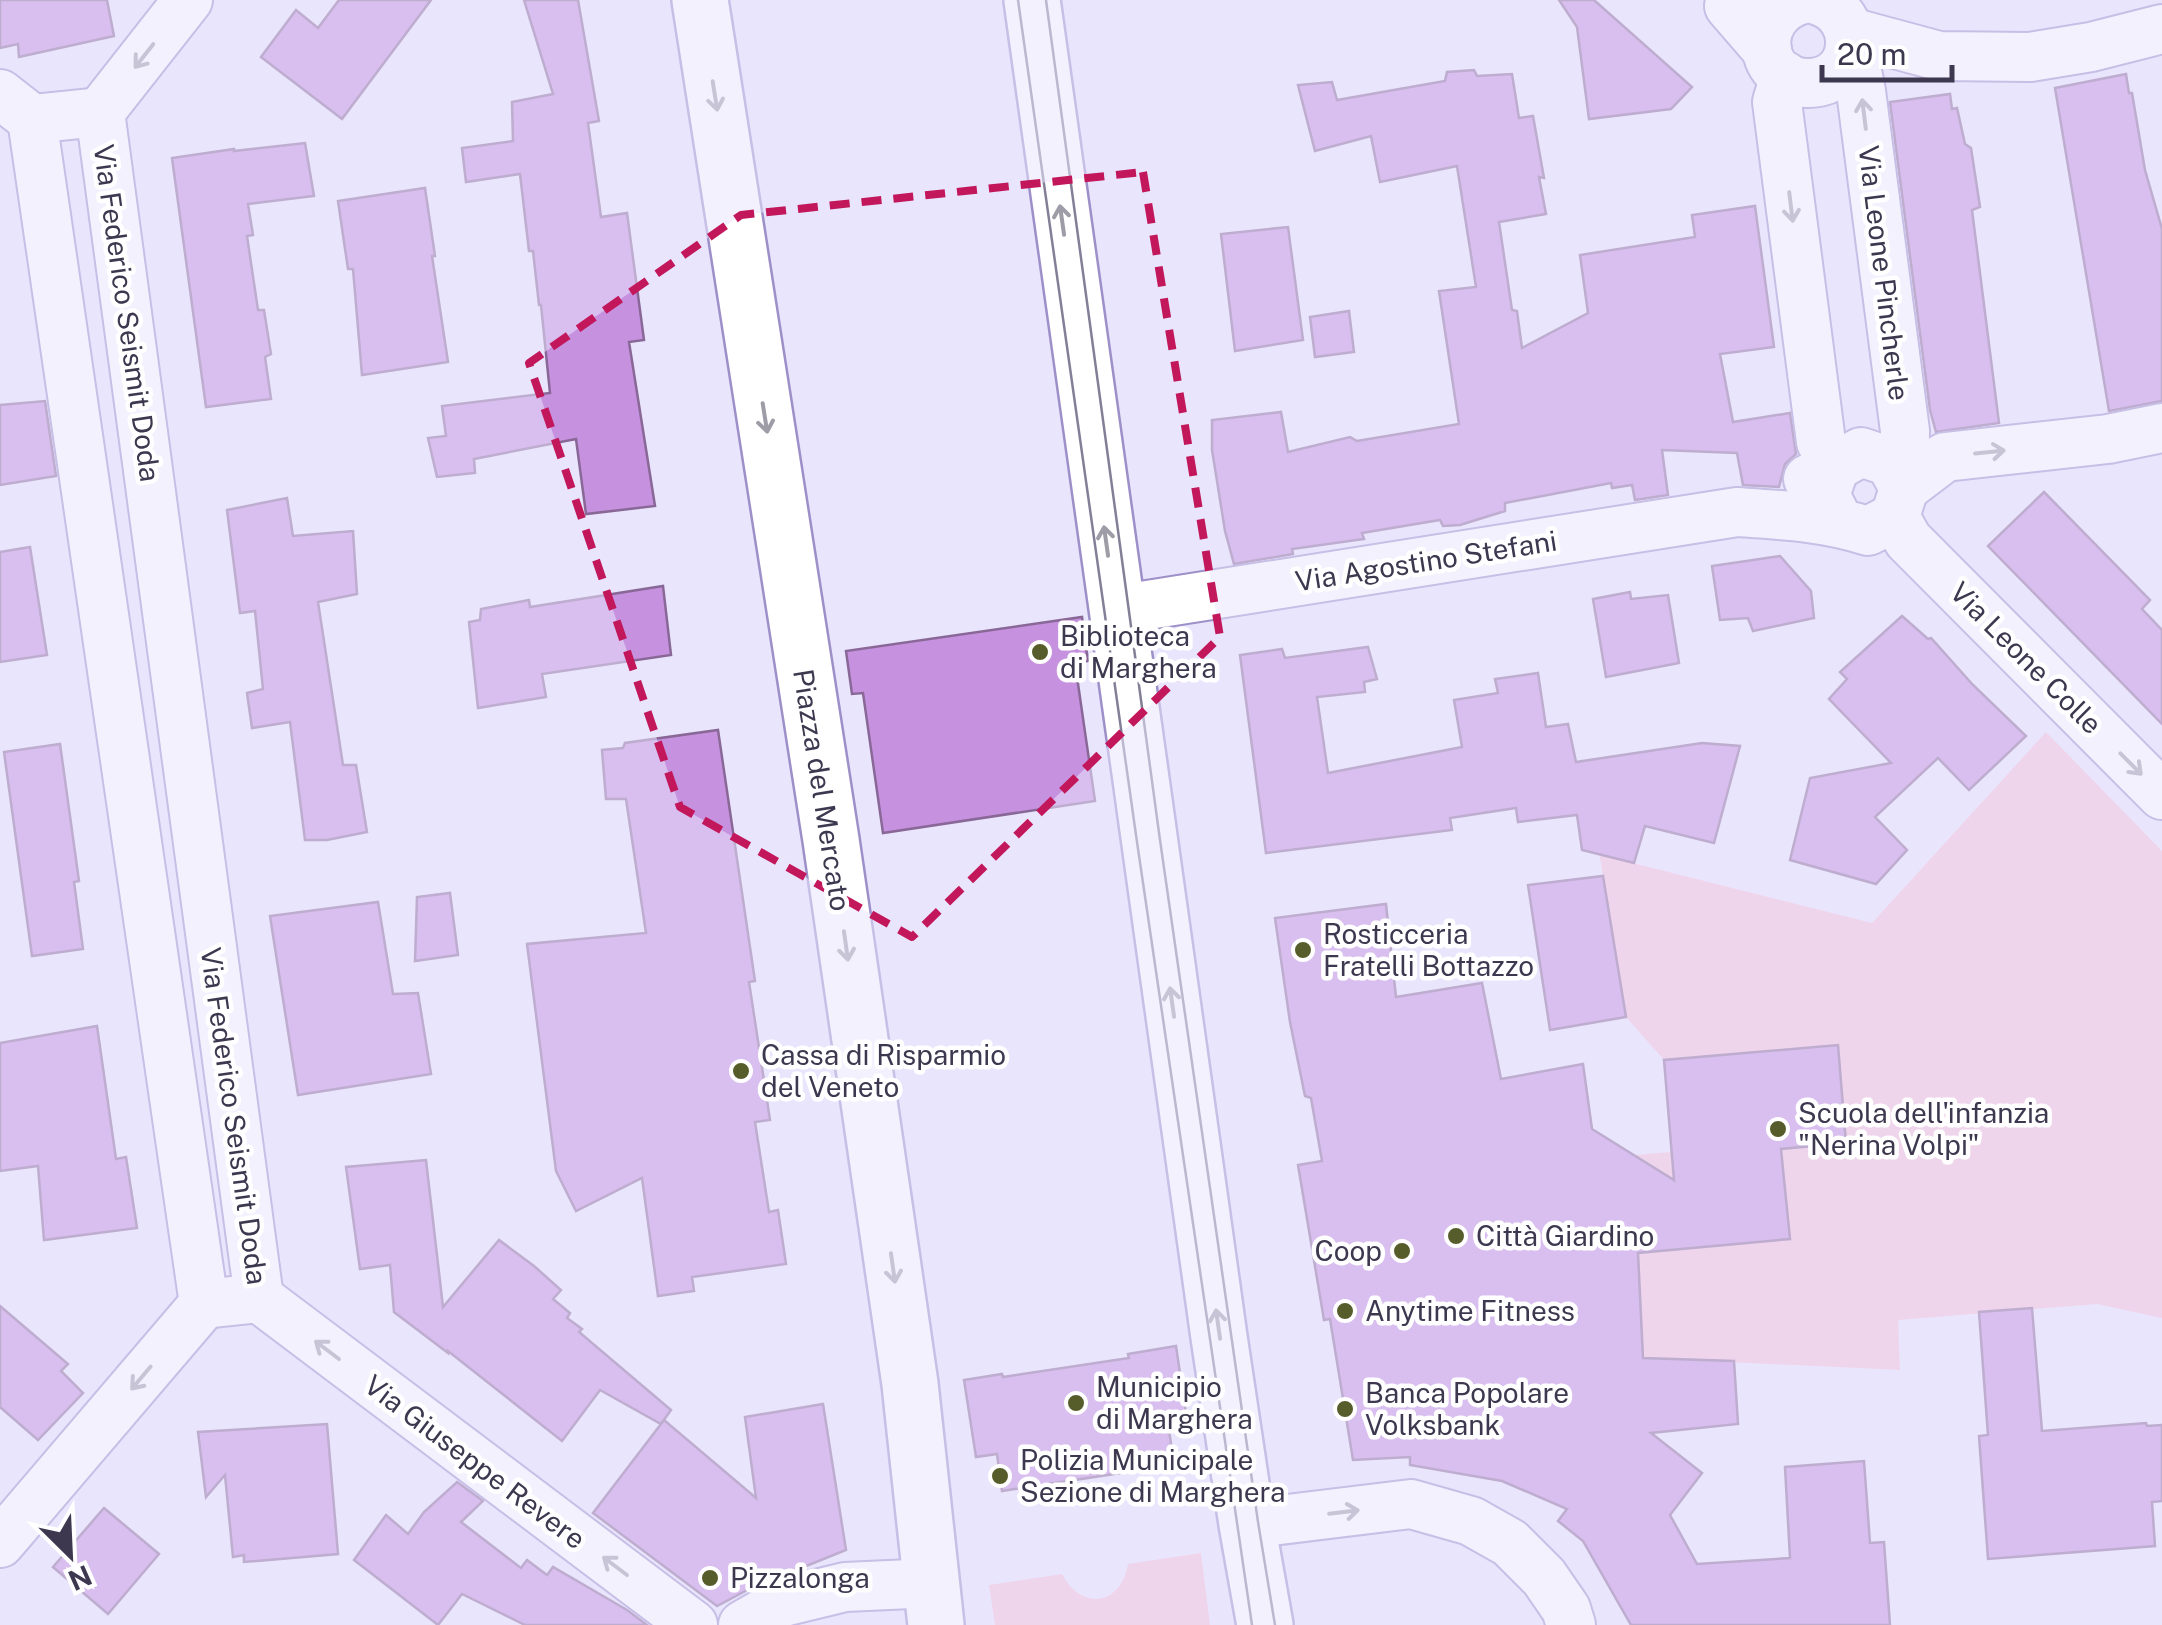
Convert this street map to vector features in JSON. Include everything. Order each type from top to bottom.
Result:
[{"type":"street","points":[[100,112],[188,0]]},
{"type":"street","name":"Piazza del Mercato","points":[[700,0],[894,1270],[934,1604]]},
{"type":"street","points":[[1032,0],[1247,1524],[1265,1625]]},
{"type":"street","points":[[1725,3],[1830,16]]},
{"type":"street","points":[[1725,3],[1776,63],[1797,82],[1810,84],[1835,74],[1830,16]]},
{"type":"street","points":[[2162,30],[2092,47],[2030,56],[1939,56],[1830,16],[1786,5],[1769,24],[1766,37],[1776,63],[1779,120],[1822,442],[1834,466],[1826,496],[1840,522],[1868,531],[1945,457],[2108,439],[2162,428]]},
{"type":"street","name":"Via Leone Pincherle","points":[[1830,16],[1861,91],[1905,430],[1899,503]]},
{"type":"street","name":"Via Federico Seismit Doda","points":[[16,107],[100,112],[258,1298],[204,1304],[16,107]]},
{"type":"street","points":[[1834,466],[1861,452],[1890,462],[1899,503]]},
{"type":"street","name":"Via Agostino Stefani","points":[[1737,512],[1834,466]]},
{"type":"street","name":"Via Leone Colle","points":[[1899,503],[1908,540],[2162,795]]},
{"type":"street","name":"Via Agostino Stefani","points":[[1116,610],[1737,512],[1840,522]]},
{"type":"street","name":"Via Giuseppe Revere","points":[[258,1298],[692,1625]]},
{"type":"street","points":[[0,1544],[204,1304]]},
{"type":"street","points":[[1247,1524],[1411,1504],[1471,1521],[1510,1543],[1544,1576],[1566,1608],[1571,1625]]},
{"type":"street","points":[[743,1625],[783,1602],[845,1587],[934,1604]]},
{"type":"highlighted area","points":[[1143,172],[1220,637],[912,937],[680,807],[529,363],[741,215]]},
{"type":"shaded area","points":[[2046,732],[2162,851],[2162,1318],[2097,1304],[1898,1320],[1900,1370],[1643,1358],[1634,1155],[1672,1152],[1680,1249],[1789,1239],[1786,1198],[1762,1150],[1838,1046],[1664,1060],[1626,1017],[1599,851],[1605,856],[1872,923]]},
{"type":"shaded area","points":[[1201,1553],[1210,1625],[995,1625],[989,1585],[1062,1574],[1079,1594],[1100,1599],[1117,1588],[1128,1564]]},
{"type":"building","points":[[0,0],[107,0],[114,36],[19,57],[18,44],[0,48]]},
{"type":"building","points":[[339,0],[431,0],[342,119],[261,57],[296,10],[318,28]]},
{"type":"building","points":[[524,0],[578,0],[599,121],[588,123],[601,217],[627,213],[644,340],[629,342],[655,506],[586,514],[576,439],[474,459],[475,473],[437,477],[428,438],[446,436],[442,406],[550,393],[541,305],[533,251],[529,251],[520,174],[466,182],[462,148],[513,141],[512,102],[553,94]]},
{"type":"building","points":[[1559,0],[1594,0],[1692,87],[1671,109],[1589,119],[1577,27]]},
{"type":"building","points":[[1474,70],[1477,76],[1512,74],[1519,118],[1533,116],[1544,178],[1539,177],[1546,214],[1499,222],[1512,310],[1517,311],[1522,348],[1588,313],[1580,255],[1695,237],[1692,215],[1755,206],[1774,347],[1720,354],[1733,422],[1790,413],[1796,454],[1785,464],[1779,487],[1743,485],[1737,453],[1662,450],[1668,495],[1635,500],[1632,485],[1612,488],[1611,483],[1505,503],[1505,511],[1460,525],[1443,526],[1440,520],[1362,533],[1364,539],[1292,549],[1293,554],[1234,564],[1212,450],[1212,420],[1281,412],[1288,452],[1350,437],[1357,441],[1459,424],[1439,291],[1476,287],[1457,166],[1380,182],[1371,136],[1315,151],[1298,85],[1332,82],[1337,100],[1445,81],[1447,72]]},
{"type":"building","points":[[2126,74],[2145,170],[2162,229],[2162,401],[2109,411],[2055,88]]},
{"type":"building","points":[[1950,94],[1965,144],[1971,148],[1980,207],[1972,210],[1999,423],[1936,432],[1890,102]]},
{"type":"building","points":[[305,143],[314,196],[248,204],[253,235],[247,236],[258,310],[264,310],[271,354],[265,357],[271,399],[206,407],[172,158]]},
{"type":"building","points":[[425,188],[448,362],[362,375],[353,269],[348,269],[338,201]]},
{"type":"building","points":[[1288,227],[1303,340],[1235,351],[1221,234]]},
{"type":"building","points":[[1349,311],[1354,352],[1315,357],[1310,317]]},
{"type":"building","points":[[45,401],[56,476],[0,485],[0,405]]},
{"type":"building","points":[[2044,492],[2150,600],[2142,609],[2162,630],[2162,724],[1988,546]]},
{"type":"building","points":[[287,498],[293,536],[353,531],[357,594],[318,602],[343,765],[356,765],[367,832],[327,840],[305,840],[290,722],[252,728],[247,693],[263,689],[255,611],[240,613],[227,510]]},
{"type":"building","points":[[30,547],[47,655],[0,662],[0,552]]},
{"type":"building","points":[[1780,556],[1811,591],[1814,618],[1753,631],[1748,618],[1720,620],[1712,566]]},
{"type":"building","points":[[663,586],[671,655],[542,674],[546,697],[478,708],[469,622],[480,620],[481,609],[529,600],[530,607]]},
{"type":"building","points":[[1630,592],[1631,599],[1668,595],[1679,663],[1606,677],[1593,599]]},
{"type":"building","points":[[1902,616],[1931,638],[2026,736],[1969,790],[1938,758],[1875,817],[1907,850],[1876,884],[1790,860],[1810,778],[1891,763],[1829,699],[1847,679],[1840,672]]},
{"type":"building","points":[[1082,617],[1088,661],[1075,663],[1095,801],[883,833],[863,693],[852,694],[846,651]]},
{"type":"building","points":[[1368,647],[1377,679],[1364,682],[1365,692],[1317,697],[1328,773],[1462,747],[1454,700],[1498,693],[1495,679],[1538,673],[1546,727],[1568,724],[1576,762],[1702,743],[1740,746],[1714,843],[1645,826],[1634,863],[1582,850],[1577,815],[1518,822],[1516,808],[1450,818],[1452,830],[1266,853],[1240,655],[1282,649],[1285,658]]},
{"type":"building","points":[[718,730],[755,981],[749,982],[770,1120],[755,1122],[769,1212],[778,1210],[786,1264],[692,1277],[694,1291],[658,1296],[642,1178],[576,1211],[556,1171],[527,944],[646,933],[626,799],[606,799],[602,750]]},
{"type":"building","points":[[60,744],[79,881],[74,882],[83,949],[32,956],[4,752]]},
{"type":"building","points":[[1603,876],[1626,1017],[1550,1030],[1528,885]]},
{"type":"building","points":[[450,893],[458,955],[415,961],[417,897]]},
{"type":"building","points":[[378,902],[393,994],[418,993],[431,1074],[298,1095],[270,916]]},
{"type":"building","points":[[1386,904],[1396,997],[1482,983],[1501,1079],[1583,1064],[1592,1129],[1674,1180],[1664,1060],[1838,1045],[1846,1143],[1781,1149],[1790,1239],[1638,1253],[1643,1358],[1734,1361],[1738,1424],[1651,1433],[1702,1473],[1670,1515],[1697,1564],[1790,1558],[1785,1467],[1864,1461],[1870,1543],[1884,1542],[1890,1625],[1631,1625],[1583,1541],[1558,1521],[1567,1509],[1502,1481],[1410,1465],[1410,1457],[1353,1460],[1330,1319],[1324,1320],[1298,1165],[1322,1161],[1311,1098],[1305,1096],[1290,1022],[1275,918]]},
{"type":"building","points":[[97,1026],[116,1159],[126,1157],[137,1228],[44,1240],[38,1166],[0,1171],[0,1043]]},
{"type":"building","points":[[426,1160],[443,1307],[499,1240],[561,1290],[553,1299],[570,1313],[567,1318],[582,1329],[579,1332],[671,1410],[661,1424],[600,1390],[562,1441],[394,1312],[390,1265],[360,1269],[346,1167]]},
{"type":"building","points":[[0,1306],[68,1364],[61,1371],[83,1393],[38,1440],[0,1407]]},
{"type":"building","points":[[2032,1308],[2042,1431],[2162,1425],[2162,1501],[2152,1502],[2155,1546],[1988,1559],[1979,1436],[1988,1435],[1979,1312]]},
{"type":"building","name":"Municipio di Marghera","points":[[1176,1346],[1188,1427],[1169,1430],[1174,1465],[1002,1491],[997,1454],[976,1457],[964,1380],[1129,1358],[1128,1354]]},
{"type":"building","points":[[823,1404],[846,1550],[770,1578],[717,1606],[593,1513],[664,1420],[756,1498],[745,1417]]},
{"type":"building","points":[[327,1424],[338,1554],[244,1562],[244,1555],[233,1557],[225,1475],[206,1497],[198,1432]]},
{"type":"building","points":[[457,1482],[483,1501],[461,1522],[521,1568],[527,1560],[547,1575],[553,1567],[647,1625],[525,1625],[462,1594],[438,1625],[354,1560],[386,1515],[408,1534],[424,1512]]},
{"type":"building","points":[[104,1508],[159,1554],[108,1614],[53,1567]]},
{"type":"tram line","points":[[1018,0],[1252,1625]]},
{"type":"tram line","points":[[1046,0],[1160,840],[1275,1625]]},
{"type":"place","name":"Biblioteca di Marghera","points":[[1040,652]]},
{"type":"place","name":"Rosticceria Fratelli Bottazzo","points":[[1303,950]]},
{"type":"place","name":"Cassa di Risparmio del Veneto","points":[[741,1071]]},
{"type":"place","name":"Scuola dell'infanzia \"Nerina Volpi\"","points":[[1778,1129]]},
{"type":"place","name":"Città Giardino","points":[[1456,1236]]},
{"type":"place","name":"Coop","points":[[1402,1251]]},
{"type":"place","name":"Anytime Fitness","points":[[1345,1311]]},
{"type":"place","name":"Municipio di Marghera","points":[[1076,1403]]},
{"type":"place","name":"Banca Popolare Volksbank","points":[[1345,1409]]},
{"type":"place","name":"Polizia Municipale Sezione di Marghera","points":[[1000,1476]]},
{"type":"place","name":"Pizzalonga","points":[[710,1578]]}]
